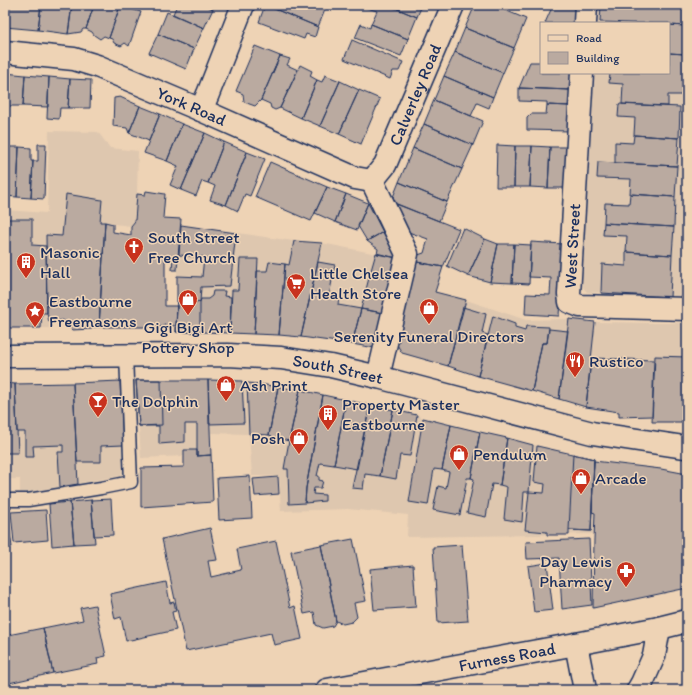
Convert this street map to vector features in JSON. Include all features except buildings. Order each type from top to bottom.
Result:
[{"type":"street","points":[[201,110],[243,5]]},
{"type":"street","name":"Calverley Road","points":[[372,181],[385,165],[453,5]]},
{"type":"street","points":[[585,22],[586,5]]},
{"type":"street","name":"York Road","points":[[5,52],[74,59],[97,66],[355,178],[372,181]]},
{"type":"street","name":"West Street","points":[[582,74],[569,294],[570,302],[580,306],[687,309]]},
{"type":"street","points":[[372,181],[407,254],[378,377]]},
{"type":"street","name":"South Street","points":[[5,356],[228,355],[281,358],[331,366],[378,377],[592,433],[686,447]]},
{"type":"street","name":"Furness Road","points":[[327,690],[576,644],[687,621]]},
{"type":"street","points":[[638,690],[654,656],[659,628]]},
{"type":"street","points":[[576,644],[586,690]]},
{"type":"lane","points":[[5,500],[28,500],[131,482],[126,355]]},
{"type":"shaded area","points":[[597,5],[687,5],[687,298],[587,292],[581,285],[594,74],[670,74],[670,22],[596,22]]},
{"type":"shaded area","points":[[49,131],[98,132],[110,148],[138,151],[135,221],[131,226],[105,223],[99,327],[92,327],[92,329],[72,330],[62,320],[49,322],[49,328],[5,328],[5,210],[47,213]]},
{"type":"shaded area","points":[[181,225],[294,241],[322,243],[377,254],[375,348],[279,335],[176,332],[177,270]]},
{"type":"shaded area","points":[[417,262],[443,267],[435,292],[466,300],[526,320],[569,319],[595,322],[687,323],[687,416],[681,422],[652,422],[652,416],[619,417],[619,412],[586,407],[402,353],[396,343]]},
{"type":"shaded area","points":[[136,380],[242,381],[300,390],[417,415],[423,418],[594,459],[594,461],[661,469],[687,474],[687,588],[593,608],[594,534],[407,537],[408,515],[348,509],[281,511],[279,476],[252,476],[249,434],[210,433],[197,450],[185,450],[184,456],[141,458]]},
{"type":"shaded area","points":[[120,381],[123,474],[120,476],[20,494],[20,479],[5,479],[5,383],[56,384]]},
{"type":"place","name":"South Street Free Church","points":[[134,264]]},
{"type":"place","name":"Masonic Hall","points":[[26,279]]},
{"type":"place","name":"Little Chelsea Health Store","points":[[296,300]]},
{"type":"place","name":"Gigi Bigi Art Pottery Shop","points":[[188,316]]},
{"type":"place","name":"Serenity Funeral Directors","points":[[429,325]]},
{"type":"place","name":"Eastbourne Freemasons","points":[[35,328]]},
{"type":"place","name":"Rustico","points":[[575,378]]},
{"type":"place","name":"Ash Print","points":[[226,402]]},
{"type":"place","name":"The Dolphin","points":[[98,418]]},
{"type":"place","name":"Property Master Eastbourne","points":[[328,431]]},
{"type":"place","name":"Posh","points":[[299,455]]},
{"type":"place","name":"Pendulum","points":[[459,471]]},
{"type":"place","name":"Arcade","points":[[581,495]]},
{"type":"place","name":"Day Lewis Pharmacy","points":[[626,588]]}]
